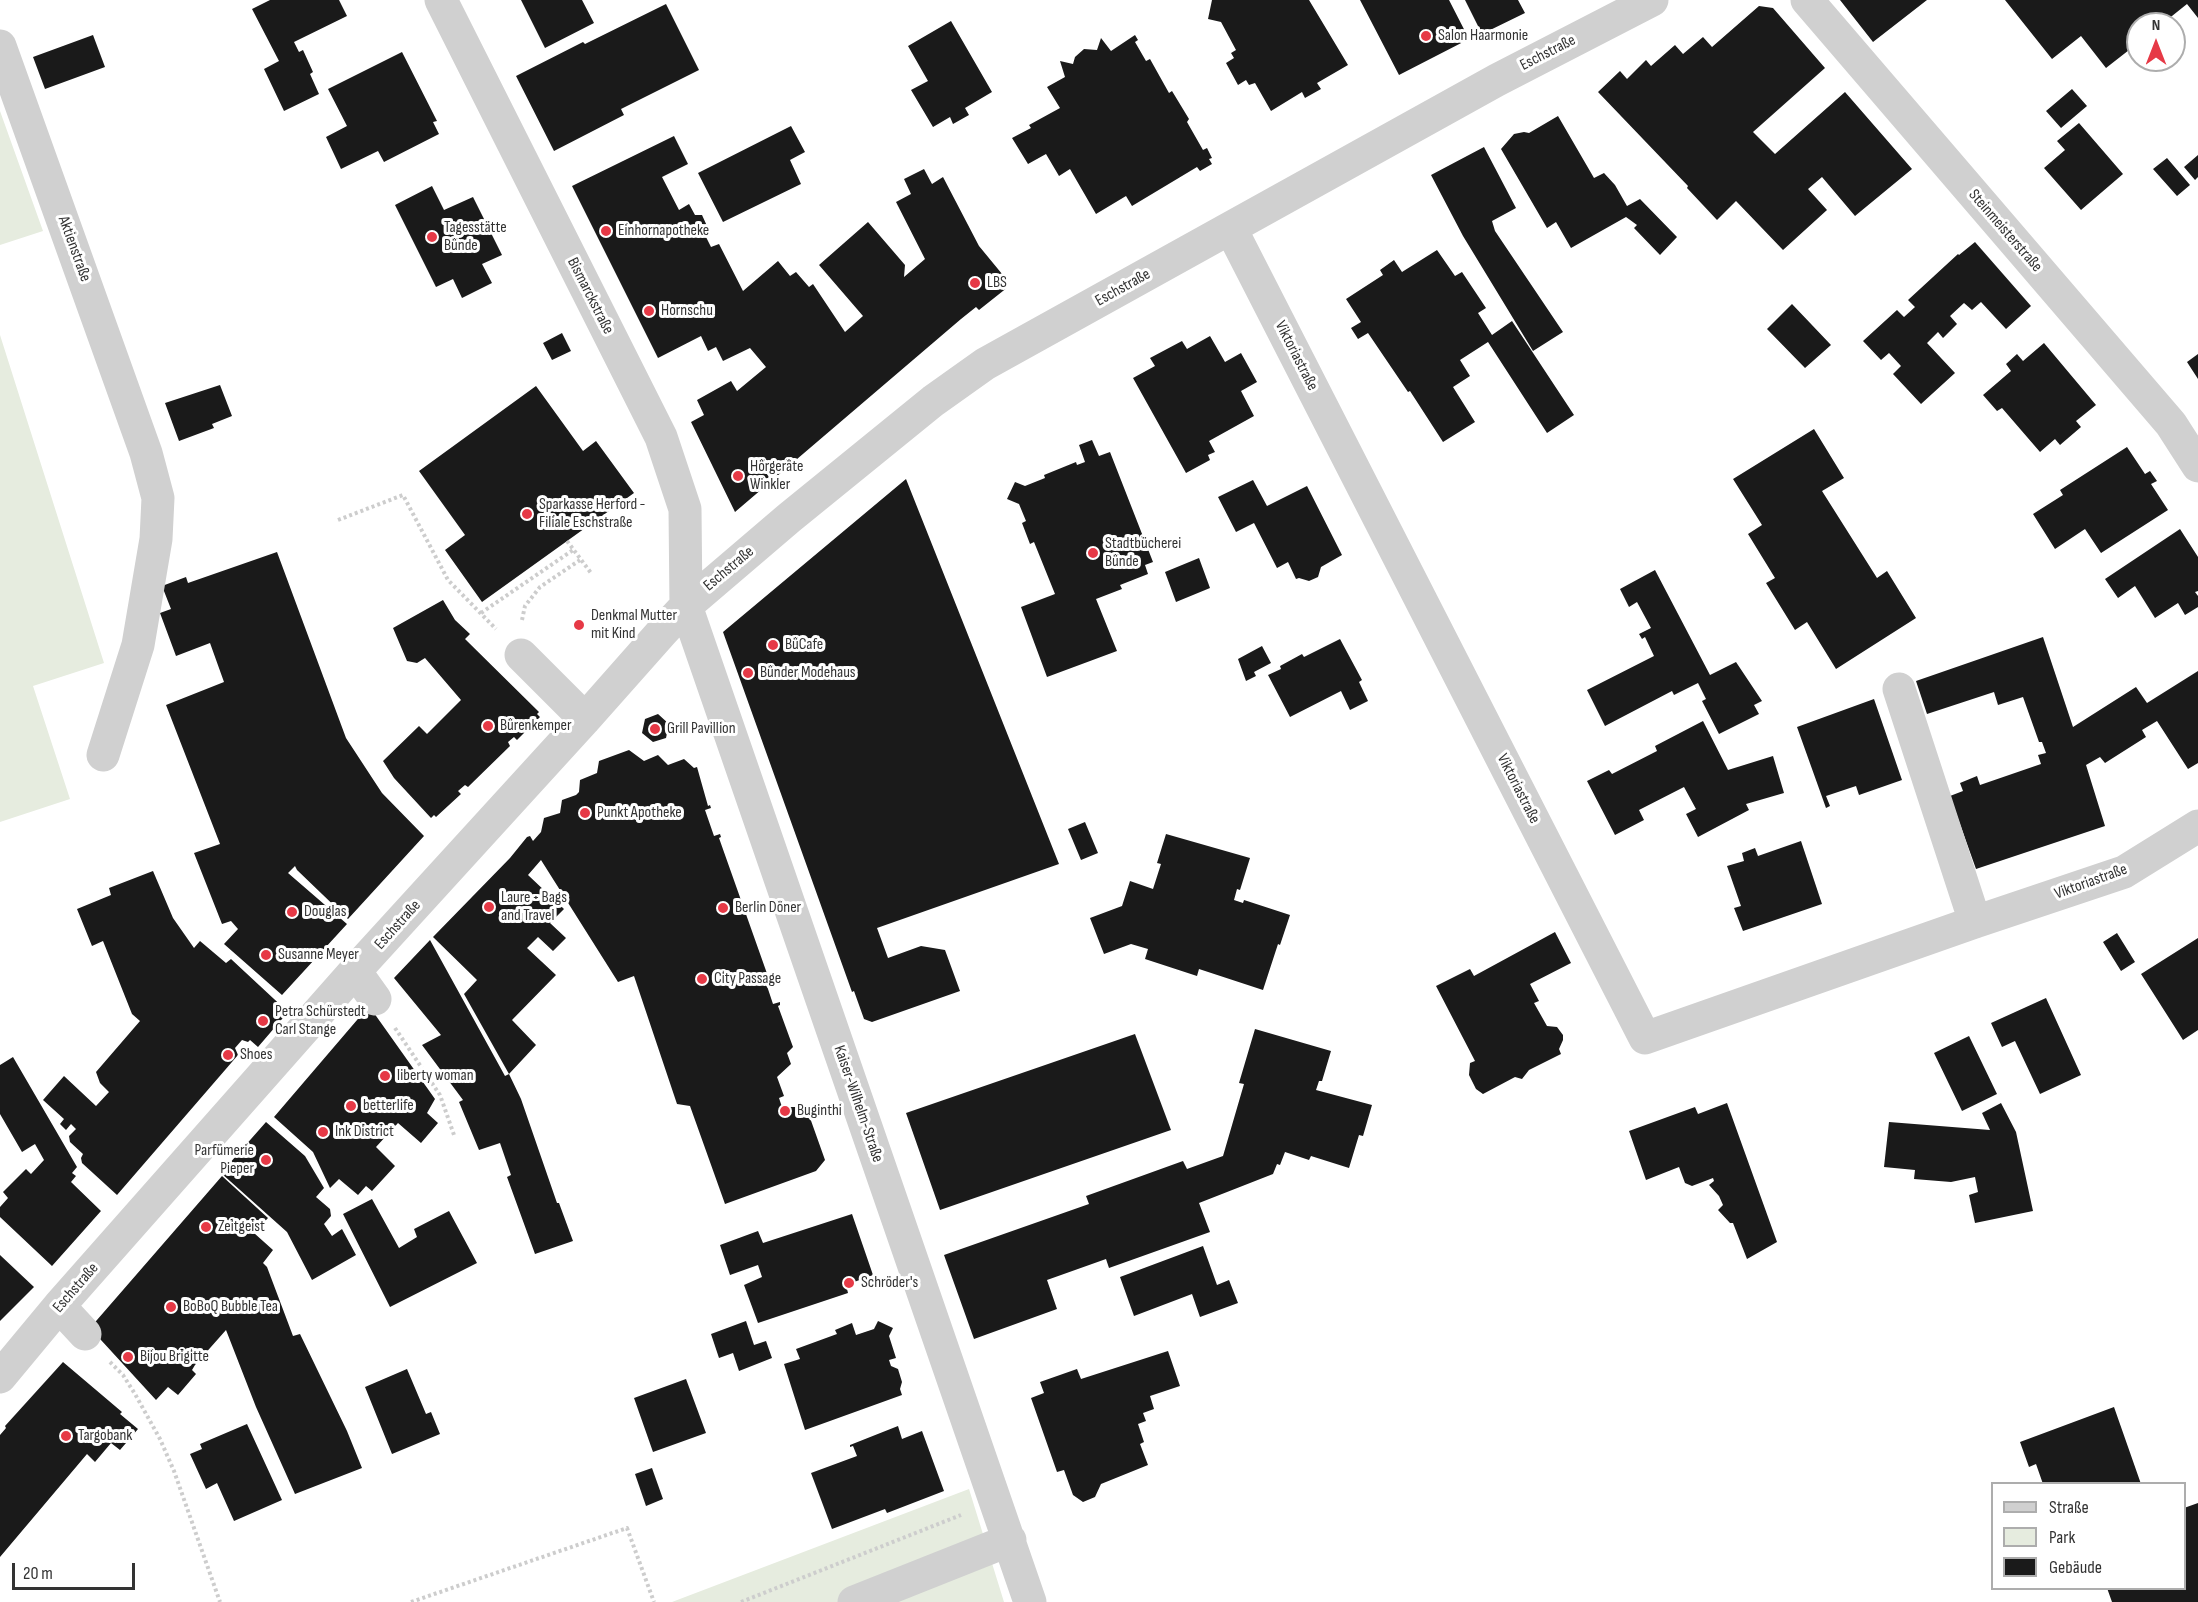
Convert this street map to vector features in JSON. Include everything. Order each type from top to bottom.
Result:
[{"type":"street","name":"Bismarckstraße","points":[[441,0],[661,437],[685,509],[686,606]]},
{"type":"street","name":"Eschstraße","points":[[0,1377],[59,1306],[355,972],[662,632],[686,606],[789,518],[933,400],[984,364],[1497,80],[1652,0]]},
{"type":"street","name":"Steinmeisterstraße","points":[[1807,0],[2171,424],[2198,466]]},
{"type":"street","name":"Aktienstraße","points":[[0,46],[146,453],[158,498],[156,539],[138,645],[103,754]]},
{"type":"street","name":"Viktoriastraße","points":[[1231,229],[1645,1038],[2124,872],[2198,826]]},
{"type":"street","name":"Kaiser-Wilhelm-Straße","points":[[686,606],[1030,1602]]},
{"type":"street","points":[[521,655],[585,719]]},
{"type":"street","points":[[1899,689],[1975,922]]},
{"type":"street","points":[[355,972],[375,999]]},
{"type":"street","points":[[59,1306],[85,1334]]},
{"type":"street","points":[[854,1602],[1010,1540]]},
{"type":"path","points":[[338,520],[403,495],[448,580],[521,655]]},
{"type":"path","points":[[567,541],[591,573]]},
{"type":"path","points":[[481,613],[573,550]]},
{"type":"path","points":[[521,655],[522,619],[525,606],[540,587],[580,560]]},
{"type":"path","points":[[375,999],[440,1095],[454,1134]]},
{"type":"path","points":[[85,1334],[123,1375],[160,1439],[220,1602]]},
{"type":"path","points":[[741,1602],[996,1501]]},
{"type":"path","points":[[411,1602],[627,1528],[654,1602]]},
{"type":"green space","points":[[0,111],[43,231],[0,245]]},
{"type":"green space","points":[[0,335],[104,663],[33,686],[70,799],[0,822]]},
{"type":"green space","points":[[969,1489],[1004,1602],[672,1602]]},
{"type":"building","points":[[270,0],[339,0],[347,16],[294,42],[299,52],[303,50],[313,72],[310,74],[319,94],[284,111],[264,69],[279,61],[252,9]]},
{"type":"building","points":[[521,0],[582,0],[594,23],[545,48]]},
{"type":"building","points":[[1212,0],[1309,0],[1348,65],[1317,83],[1321,89],[1305,98],[1302,92],[1271,111],[1255,83],[1249,85],[1246,80],[1238,85],[1226,63],[1234,58],[1231,53],[1236,50],[1221,22],[1208,19]]},
{"type":"building","points":[[1360,0],[1449,0],[1469,39],[1399,75]]},
{"type":"building","points":[[1465,0],[1518,0],[1525,13],[1482,34]]},
{"type":"building","points":[[1840,0],[1927,0],[1873,42]]},
{"type":"building","points":[[2005,0],[2198,0],[2198,18],[2187,4],[2177,12],[2126,12],[2126,52],[2106,68],[2081,36],[2052,59]]},
{"type":"building","points":[[666,4],[699,70],[621,109],[624,115],[554,151],[516,76]]},
{"type":"building","points":[[1759,6],[1773,8],[1825,68],[1753,132],[1775,154],[1845,92],[1912,169],[1855,216],[1822,177],[1808,189],[1827,210],[1783,250],[1736,201],[1717,220],[1687,188],[1688,186],[1598,92],[1620,71],[1627,79],[1646,60],[1651,66],[1675,45],[1683,54],[1703,37],[1712,47]]},
{"type":"building","points":[[951,21],[992,92],[965,108],[969,115],[953,124],[950,117],[933,127],[911,90],[928,81],[908,46]]},
{"type":"building","points":[[93,35],[105,67],[45,89],[33,57]]},
{"type":"building","points":[[1135,35],[1138,40],[1135,42],[1146,61],[1150,59],[1169,93],[1172,91],[1189,119],[1187,122],[1203,150],[1207,148],[1212,164],[1200,171],[1197,167],[1132,206],[1126,196],[1096,214],[1070,169],[1059,176],[1046,154],[1028,164],[1012,138],[1031,128],[1029,125],[1060,108],[1047,87],[1065,77],[1060,61],[1073,64],[1075,57],[1084,49],[1097,50],[1101,38],[1111,51]]},
{"type":"building","points":[[402,52],[437,121],[433,122],[439,134],[384,162],[378,151],[341,169],[326,137],[347,126],[328,89]]},
{"type":"building","points":[[2072,89],[2087,106],[2061,128],[2046,111]]},
{"type":"building","points":[[1558,116],[1594,178],[1604,173],[1615,185],[1627,206],[1640,199],[1677,237],[1660,255],[1634,228],[1637,225],[1626,217],[1571,248],[1556,222],[1547,228],[1501,149],[1514,134],[1529,133]]},
{"type":"building","points":[[2079,123],[2123,174],[2081,210],[2044,168],[2065,150],[2057,141]]},
{"type":"building","points":[[791,126],[805,152],[790,160],[801,184],[723,222],[698,173]]},
{"type":"building","points":[[674,136],[688,164],[662,177],[679,210],[689,204],[695,215],[702,215],[707,226],[703,231],[711,247],[719,244],[743,291],[778,261],[790,276],[796,272],[809,287],[813,284],[845,332],[863,316],[819,265],[868,222],[905,265],[904,277],[925,259],[896,202],[911,194],[904,179],[924,169],[932,184],[943,177],[979,246],[1007,280],[1004,283],[1008,287],[979,310],[976,307],[961,319],[735,512],[691,422],[704,415],[697,400],[731,381],[737,391],[766,367],[750,348],[723,361],[716,347],[708,351],[701,336],[658,358],[572,186]]},
{"type":"building","points":[[1484,147],[1516,208],[1492,221],[1495,231],[1563,332],[1533,351],[1463,236],[1431,175]]},
{"type":"building","points":[[2198,155],[2198,177],[2195,180],[2184,167]]},
{"type":"building","points":[[2167,158],[2190,185],[2177,196],[2153,169]]},
{"type":"building","points":[[432,186],[444,210],[473,197],[502,255],[482,264],[492,283],[462,298],[453,279],[436,287],[395,205]]},
{"type":"building","points":[[1975,242],[2031,306],[2006,329],[1981,302],[1972,310],[1964,303],[1950,316],[1957,324],[1943,338],[1938,332],[1927,343],[1955,373],[1921,404],[1893,374],[1901,366],[1889,353],[1881,360],[1863,341],[1897,310],[1904,317],[1915,307],[1908,300],[1958,254]]},
{"type":"building","points":[[1437,250],[1455,276],[1462,272],[1486,308],[1478,313],[1492,335],[1512,321],[1574,415],[1547,433],[1488,342],[1460,360],[1470,376],[1453,387],[1475,422],[1443,442],[1368,333],[1358,339],[1351,328],[1361,322],[1346,299],[1383,275],[1380,270],[1394,260],[1402,272]]},
{"type":"building","points":[[1792,304],[1831,345],[1805,368],[1767,329]]},
{"type":"building","points":[[562,333],[571,351],[552,360],[543,343]]},
{"type":"building","points":[[1210,336],[1225,362],[1241,353],[1257,382],[1241,391],[1254,416],[1209,441],[1215,452],[1208,455],[1210,460],[1186,473],[1133,378],[1155,366],[1150,358],[1182,341],[1187,349]]},
{"type":"building","points":[[2044,343],[2096,405],[2076,421],[2081,427],[2060,445],[2055,439],[2040,452],[2002,408],[1997,411],[1983,395],[2011,371],[2006,364],[2017,354],[2023,361]]},
{"type":"building","points":[[2198,354],[2198,379],[2187,362]]},
{"type":"building","points":[[220,385],[232,416],[212,424],[214,428],[179,441],[165,403]]},
{"type":"building","name":"Sparkasse Herford - Filiale Eschstraße","points":[[536,386],[583,451],[596,441],[634,493],[482,602],[445,550],[465,535],[419,471]]},
{"type":"building","points":[[1814,429],[1844,478],[1822,491],[1877,578],[1887,571],[1916,618],[1836,669],[1807,622],[1795,630],[1766,583],[1775,578],[1748,534],[1762,525],[1733,479]]},
{"type":"building","name":"Stadtbücherei Bünde","points":[[1092,440],[1099,456],[1110,452],[1153,562],[1145,565],[1148,574],[1120,585],[1122,589],[1096,599],[1117,651],[1047,677],[1021,607],[1055,594],[1034,542],[1030,544],[1022,523],[1026,521],[1019,504],[1007,499],[1015,482],[1025,486],[1045,478],[1044,475],[1076,462],[1077,465],[1085,462],[1079,445]]},
{"type":"building","points":[[2127,447],[2145,474],[2150,471],[2157,481],[2151,484],[2168,510],[2101,553],[2085,529],[2055,549],[2033,514],[2063,495],[2060,490]]},
{"type":"building","points":[[906,479],[1059,864],[877,928],[888,958],[921,946],[945,950],[960,991],[872,1022],[864,1019],[854,991],[852,992],[723,632]]},
{"type":"building","points":[[1253,480],[1267,506],[1307,486],[1342,555],[1321,567],[1318,577],[1309,581],[1296,579],[1288,562],[1277,568],[1254,523],[1236,532],[1218,497]]},
{"type":"building","points":[[2180,529],[2198,557],[2198,591],[2195,592],[2198,596],[2198,607],[2185,615],[2178,603],[2155,618],[2135,586],[2118,598],[2105,579]]},
{"type":"building","points":[[277,552],[346,738],[382,793],[424,836],[348,919],[295,866],[288,873],[347,924],[282,995],[224,944],[238,929],[231,921],[222,924],[194,853],[220,844],[166,705],[224,682],[210,643],[176,656],[160,613],[171,609],[162,586],[186,577],[188,583]]},
{"type":"building","points":[[1199,558],[1210,588],[1176,602],[1165,572]]},
{"type":"building","points":[[1655,570],[1710,675],[1736,662],[1762,701],[1754,705],[1759,714],[1719,734],[1702,701],[1706,699],[1698,683],[1674,695],[1672,691],[1605,726],[1587,690],[1654,656],[1645,637],[1642,639],[1639,634],[1651,628],[1637,602],[1629,607],[1620,589]]},
{"type":"building","points":[[443,600],[455,620],[470,634],[465,639],[539,712],[537,714],[540,717],[517,740],[514,737],[508,742],[510,746],[468,787],[465,785],[458,791],[461,794],[436,817],[434,815],[431,818],[394,778],[383,761],[419,726],[427,734],[461,700],[425,658],[417,663],[407,661],[393,628]]},
{"type":"building","points":[[2043,637],[2073,727],[2136,687],[2147,703],[2198,671],[2198,763],[2188,769],[2157,721],[2142,730],[2146,737],[2105,763],[2100,757],[2086,765],[2105,826],[1976,869],[1950,796],[1963,791],[1960,783],[1977,776],[1980,785],[2041,764],[2038,755],[2046,753],[2042,742],[2039,742],[2023,697],[1998,705],[1994,692],[1927,714],[1916,681]]},
{"type":"building","points":[[1340,639],[1362,680],[1359,682],[1368,701],[1350,710],[1341,691],[1290,717],[1268,675],[1302,654],[1304,657]]},
{"type":"building","points":[[1262,646],[1271,663],[1254,672],[1256,676],[1246,681],[1238,659]]},
{"type":"building","points":[[1874,699],[1902,780],[1859,795],[1856,786],[1826,796],[1830,806],[1826,808],[1797,727]]},
{"type":"building","name":"Grill Pavillion","points":[[658,714],[669,724],[666,738],[653,742],[642,733],[645,719]]},
{"type":"building","points":[[1703,721],[1728,770],[1773,756],[1784,793],[1746,804],[1749,810],[1698,837],[1686,814],[1696,809],[1684,787],[1639,810],[1644,820],[1615,835],[1587,781],[1609,770],[1612,774],[1657,751],[1655,746]]},
{"type":"building","name":"City Passage","points":[[629,750],[644,761],[658,755],[668,765],[684,759],[694,768],[697,767],[708,806],[710,805],[711,808],[705,810],[714,836],[720,834],[719,838],[770,982],[773,984],[767,986],[773,1004],[780,1002],[778,1006],[793,1047],[787,1053],[791,1064],[777,1077],[784,1096],[779,1098],[782,1107],[796,1107],[798,1113],[809,1115],[825,1160],[816,1171],[725,1204],[690,1106],[677,1104],[634,976],[618,982],[541,860],[528,875],[564,909],[550,923],[566,938],[553,951],[538,937],[527,948],[556,975],[512,1020],[536,1045],[509,1074],[464,994],[477,980],[433,937],[510,858],[527,837],[530,836],[533,841],[541,832],[544,818],[560,813],[562,800],[579,792],[580,780],[597,773],[599,761]]},
{"type":"building","points":[[1085,822],[1098,853],[1081,860],[1068,829]]},
{"type":"building","points":[[1166,834],[1250,858],[1240,890],[1237,889],[1234,900],[1243,903],[1244,900],[1290,915],[1263,990],[1199,969],[1197,976],[1145,959],[1148,949],[1131,944],[1104,954],[1090,918],[1122,906],[1130,881],[1153,889],[1161,864],[1157,863]]},
{"type":"building","points":[[1801,841],[1822,904],[1743,931],[1734,908],[1741,906],[1727,866],[1744,861],[1742,853],[1755,848],[1758,856]]},
{"type":"building","points":[[153,871],[173,918],[194,948],[200,941],[226,963],[231,959],[288,1012],[258,1047],[250,1040],[248,1042],[242,1040],[235,1048],[238,1055],[117,1195],[82,1163],[83,1154],[70,1142],[69,1136],[76,1129],[71,1124],[66,1130],[60,1124],[64,1119],[43,1100],[64,1076],[96,1106],[109,1092],[100,1083],[96,1072],[140,1021],[132,1014],[103,941],[92,946],[77,909],[111,895],[109,888]]},
{"type":"building","points":[[1555,932],[1571,963],[1530,984],[1539,1001],[1534,1003],[1547,1026],[1557,1027],[1563,1035],[1559,1049],[1561,1054],[1529,1070],[1522,1079],[1515,1077],[1483,1094],[1476,1089],[1469,1075],[1470,1063],[1475,1061],[1436,986],[1470,969],[1474,976]]},
{"type":"building","points":[[2117,933],[2135,962],[2121,971],[2103,942]]},
{"type":"building","points":[[2198,938],[2198,1030],[2183,1040],[2141,974]]},
{"type":"building","points":[[430,940],[505,1076],[509,1074],[521,1099],[557,1203],[559,1203],[573,1241],[535,1254],[507,1177],[511,1175],[500,1143],[479,1150],[459,1102],[463,1100],[422,1045],[441,1035],[394,978]]},
{"type":"building","points":[[2046,998],[2081,1075],[2040,1094],[2015,1041],[2002,1047],[1991,1023]]},
{"type":"building","points":[[369,1006],[435,1099],[427,1113],[438,1123],[421,1143],[398,1123],[376,1147],[395,1166],[372,1191],[366,1186],[358,1195],[339,1179],[330,1188],[313,1152],[274,1117]]},
{"type":"building","points":[[1255,1029],[1331,1051],[1322,1081],[1319,1081],[1316,1090],[1372,1105],[1363,1136],[1359,1135],[1349,1168],[1311,1156],[1309,1160],[1285,1152],[1280,1165],[1277,1164],[1273,1174],[1199,1203],[1210,1232],[1109,1268],[1106,1259],[1047,1280],[1057,1309],[974,1339],[944,1255],[1089,1204],[1086,1196],[1183,1161],[1187,1169],[1223,1156],[1244,1084],[1239,1083]]},
{"type":"building","points":[[1135,1034],[1171,1130],[940,1210],[906,1113]]},
{"type":"building","points":[[1969,1036],[1997,1094],[1962,1111],[1934,1053]]},
{"type":"building","points":[[13,1057],[77,1167],[72,1173],[76,1176],[71,1182],[101,1211],[52,1266],[0,1217],[0,1207],[8,1198],[3,1192],[26,1169],[31,1174],[44,1160],[35,1144],[22,1152],[0,1114],[0,1065]]},
{"type":"building","points":[[1727,1103],[1777,1242],[1747,1259],[1733,1223],[1730,1223],[1718,1210],[1723,1205],[1719,1196],[1709,1185],[1714,1181],[1713,1178],[1692,1186],[1685,1183],[1679,1167],[1646,1180],[1629,1131],[1695,1107],[1698,1114]]},
{"type":"building","points":[[2001,1103],[2016,1132],[2033,1211],[1975,1223],[1969,1195],[1978,1192],[1975,1177],[1951,1182],[1914,1179],[1915,1170],[1884,1167],[1889,1122],[1990,1130],[1982,1113]]},
{"type":"building","points":[[266,1122],[305,1156],[324,1188],[316,1197],[330,1209],[331,1216],[324,1224],[332,1236],[342,1229],[356,1255],[312,1280],[287,1232],[221,1173]]},
{"type":"building","points":[[222,1176],[268,1218],[254,1233],[273,1250],[263,1263],[267,1267],[293,1336],[300,1334],[347,1431],[362,1468],[295,1494],[256,1407],[226,1330],[195,1365],[192,1370],[196,1374],[178,1395],[168,1387],[156,1400],[90,1328]]},
{"type":"building","points":[[372,1199],[399,1248],[417,1237],[414,1229],[449,1211],[477,1263],[390,1307],[343,1214]]},
{"type":"building","points":[[852,1214],[873,1275],[846,1285],[848,1293],[758,1323],[744,1285],[762,1277],[758,1265],[730,1275],[720,1245],[758,1231],[763,1243]]},
{"type":"building","points":[[1203,1246],[1217,1285],[1229,1280],[1238,1303],[1200,1317],[1192,1294],[1134,1316],[1120,1277]]},
{"type":"building","points":[[0,1255],[34,1287],[0,1321]]},
{"type":"building","points":[[746,1321],[754,1345],[766,1341],[772,1358],[739,1371],[733,1353],[719,1358],[711,1334]]},
{"type":"building","points":[[878,1321],[893,1328],[889,1336],[896,1358],[889,1360],[891,1366],[898,1369],[902,1382],[900,1389],[902,1395],[805,1430],[784,1364],[800,1359],[796,1349],[837,1334],[835,1330],[852,1323],[856,1335],[874,1329]]},
{"type":"building","points":[[1168,1351],[1180,1386],[1150,1396],[1154,1409],[1143,1413],[1146,1421],[1138,1424],[1144,1442],[1140,1444],[1148,1465],[1101,1484],[1095,1497],[1083,1502],[1073,1495],[1064,1470],[1057,1472],[1031,1398],[1044,1393],[1040,1382],[1077,1369],[1081,1379]]},
{"type":"building","points":[[63,1362],[122,1412],[120,1414],[138,1429],[120,1450],[111,1443],[95,1462],[87,1454],[0,1557],[0,1435],[6,1428],[5,1426]]},
{"type":"building","points":[[407,1369],[426,1414],[431,1412],[440,1434],[392,1454],[365,1387]]},
{"type":"building","points":[[686,1379],[706,1433],[653,1452],[634,1398]]},
{"type":"building","points":[[2114,1407],[2140,1482],[2042,1482],[2036,1464],[2029,1467],[2020,1442]]},
{"type":"building","points":[[247,1424],[282,1500],[234,1521],[217,1483],[206,1489],[190,1454],[202,1449],[200,1444]]},
{"type":"building","points":[[898,1426],[902,1439],[922,1431],[944,1491],[887,1513],[885,1509],[832,1529],[811,1473],[857,1456],[853,1446],[850,1447],[850,1445]]},
{"type":"building","points":[[652,1468],[663,1499],[646,1506],[635,1474]]},
{"type":"building","points":[[2198,1503],[2198,1602],[2112,1602],[2108,1590],[2186,1590],[2186,1507]]},
{"type":"place","name":"Salon Haarmonie","points":[[1426,36]]},
{"type":"place","name":"Einhornapotheke","points":[[606,231]]},
{"type":"place","name":"Tagesstätte Bünde","points":[[432,237]]},
{"type":"place","name":"LBS","points":[[975,283]]},
{"type":"place","name":"Hornschu","points":[[649,311]]},
{"type":"place","name":"Hörgeräte Winkler","points":[[738,476]]},
{"type":"place","name":"Sparkasse Herford - Filiale Eschstraße","points":[[527,514]]},
{"type":"place","name":"Stadtbücherei Bünde","points":[[1093,553]]},
{"type":"place","name":"Denkmal Mutter mit Kind","points":[[579,625]]},
{"type":"place","name":"BüCafe","points":[[773,645]]},
{"type":"place","name":"Bünder Modehaus","points":[[748,673]]},
{"type":"place","name":"Bürenkemper","points":[[488,726]]},
{"type":"place","name":"Grill Pavillion","points":[[655,729]]},
{"type":"place","name":"Punkt Apotheke","points":[[585,813]]},
{"type":"place","name":"Laure - Bags and Travel","points":[[489,907]]},
{"type":"place","name":"Berlin Döner","points":[[723,908]]},
{"type":"place","name":"Douglas","points":[[292,912]]},
{"type":"place","name":"Susanne Meyer","points":[[266,955]]},
{"type":"place","name":"City Passage","points":[[702,979]]},
{"type":"place","name":"Petra Schürstedt Carl Stange","points":[[263,1021]]},
{"type":"place","name":"Shoes","points":[[228,1055]]},
{"type":"place","name":"liberty woman","points":[[385,1076]]},
{"type":"place","name":"betterlife","points":[[351,1106]]},
{"type":"place","name":"Buginthi","points":[[785,1111]]},
{"type":"place","name":"Ink District","points":[[323,1132]]},
{"type":"place","name":"Parfümerie Pieper","points":[[266,1160]]},
{"type":"place","name":"Zeitgeist","points":[[206,1227]]},
{"type":"place","name":"Schröder's","points":[[849,1283]]},
{"type":"place","name":"BoBoQ Bubble Tea","points":[[171,1307]]},
{"type":"place","name":"Bijou Brigitte","points":[[128,1357]]},
{"type":"place","name":"Targobank","points":[[66,1436]]}]
